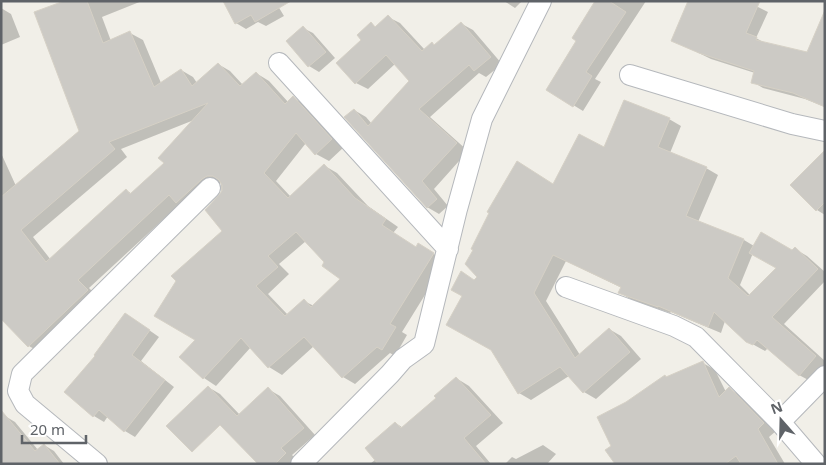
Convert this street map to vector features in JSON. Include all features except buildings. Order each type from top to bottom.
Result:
[{"type":"street","points":[[301,464],[403,359],[424,344],[457,209],[482,119],[541,1]]},
{"type":"street","points":[[280,63],[448,249]]},
{"type":"street","points":[[630,75],[792,124],[825,131]]},
{"type":"street","points":[[97,464],[25,404],[18,391],[22,374],[210,188]]},
{"type":"street","points":[[566,287],[674,326],[696,338],[780,422],[816,464]]},
{"type":"street","points":[[780,422],[825,376]]}]
